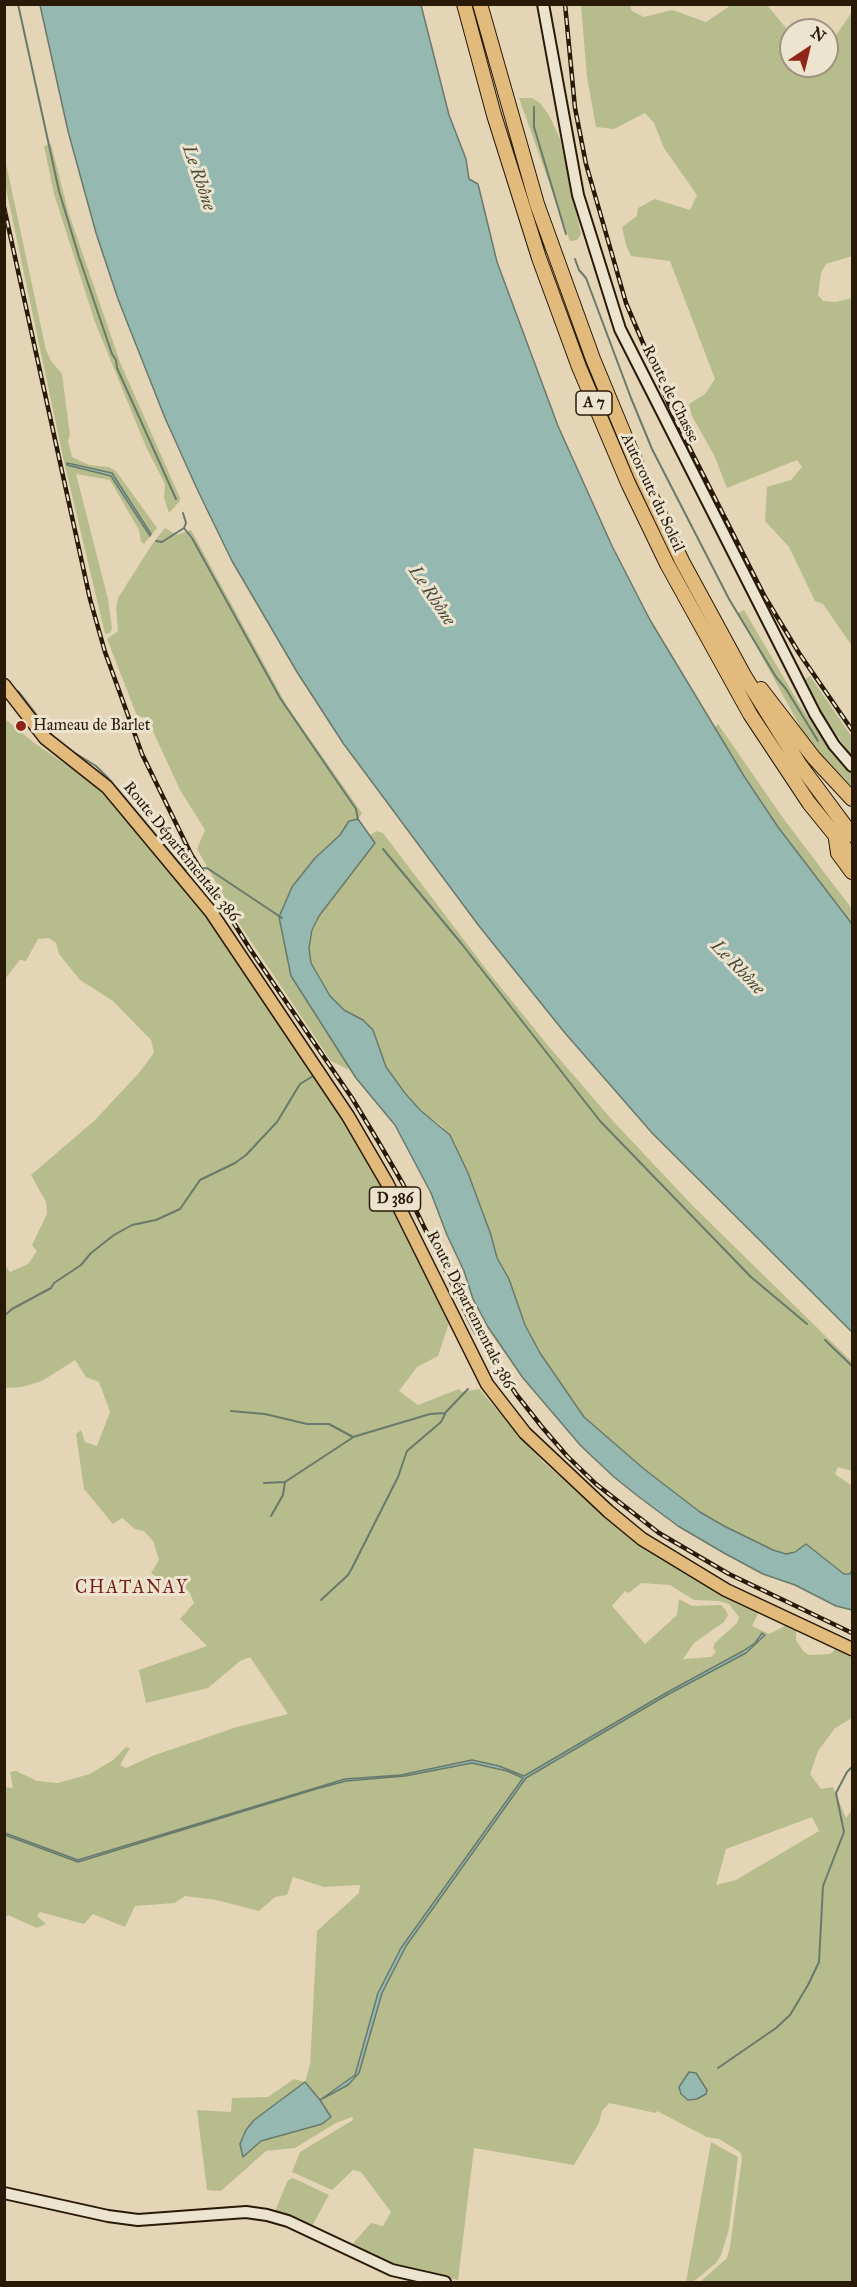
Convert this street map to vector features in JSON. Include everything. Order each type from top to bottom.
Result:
[{"type":"highway","name":"Autoroute du Soleil","points":[[464,4],[494,115],[539,258],[579,367],[628,483],[667,564],[730,680],[788,774],[852,856]]},
{"type":"highway","name":"Autoroute du Soleil","points":[[480,4],[537,204],[592,359],[656,506],[711,616],[745,677],[800,765],[852,834]]},
{"type":"highway","points":[[745,677],[765,693],[814,758],[852,799]]},
{"type":"highway","points":[[835,837],[838,853],[852,872]]},
{"type":"main road","name":"Route de Chasse","points":[[543,4],[578,195],[620,329],[815,714],[834,745],[852,766]]},
{"type":"main road","name":"Route Départementale 386","points":[[4,685],[45,738],[107,787],[211,912],[348,1116],[387,1184],[487,1384],[525,1433],[608,1511],[642,1539],[726,1590],[852,1648]]},
{"type":"main road","points":[[4,2193],[108,2216],[138,2220],[246,2212],[267,2215],[288,2221],[392,2270],[445,2283]]},
{"type":"green space","points":[[581,5],[630,5],[632,11],[644,17],[672,10],[706,22],[731,5],[767,5],[779,20],[779,78],[839,78],[839,31],[852,12],[852,256],[826,264],[821,273],[818,295],[823,301],[836,302],[852,298],[852,646],[823,604],[815,601],[789,547],[765,521],[767,487],[791,480],[802,467],[797,460],[727,488],[714,455],[692,416],[689,404],[705,394],[715,379],[670,261],[631,256],[626,245],[622,227],[637,216],[638,208],[655,199],[690,210],[697,195],[664,148],[654,123],[645,113],[614,129],[596,127],[587,77]]},
{"type":"green space","points":[[519,98],[532,98],[540,103],[549,115],[560,139],[581,234],[577,240],[570,241]]},
{"type":"green space","points":[[51,144],[68,211],[120,362],[180,498],[169,513],[164,498],[165,484],[146,447],[95,322],[54,194],[44,146]]},
{"type":"green space","points":[[4,154],[46,350],[51,361],[62,374],[70,435],[68,441],[72,457],[89,465],[109,467],[116,471],[157,528],[144,544],[141,541],[139,530],[110,480],[76,474],[108,599],[112,629],[110,633],[105,634],[63,457],[5,184]]},
{"type":"green space","points":[[165,528],[177,535],[191,530],[287,706],[362,813],[358,819],[349,821],[340,835],[315,858],[291,976],[350,1068],[347,1069],[331,1061],[242,928],[197,849],[205,830],[180,790],[147,718],[137,716],[107,639],[118,631],[116,608],[118,598]]},
{"type":"green space","points":[[744,610],[798,702],[833,755],[852,774],[852,787],[817,751],[803,732],[738,613]]},
{"type":"green space","points":[[810,676],[852,737],[852,757],[819,709],[805,679]]},
{"type":"green space","points":[[5,719],[33,742],[95,784],[191,898],[219,934],[342,1120],[380,1184],[449,1323],[438,1356],[417,1367],[399,1391],[418,1405],[459,1389],[462,1392],[479,1389],[542,1461],[607,1518],[675,1567],[726,1596],[760,1610],[752,1626],[769,1634],[789,1624],[796,1628],[796,1640],[803,1651],[809,1655],[830,1654],[839,1646],[852,1654],[852,1718],[835,1728],[818,1751],[810,1774],[821,1789],[833,1787],[846,1818],[852,1810],[852,2282],[700,2282],[727,2258],[742,2157],[740,2152],[719,2139],[707,2137],[657,2111],[656,2113],[609,2103],[602,2111],[599,2123],[574,2165],[474,2148],[458,2280],[396,2267],[350,2247],[371,2223],[383,2226],[391,2212],[361,2172],[353,2170],[332,2190],[292,2172],[300,2152],[353,2120],[352,2117],[336,2123],[295,2148],[266,2151],[221,2191],[207,2190],[197,2110],[231,2112],[232,2098],[268,2097],[294,2079],[305,2082],[310,2065],[317,1931],[359,1893],[360,1885],[324,1887],[293,1877],[287,1895],[275,1897],[259,1911],[216,1900],[185,1896],[175,1903],[135,1906],[125,1927],[93,1914],[84,1924],[40,1912],[37,1916],[46,1924],[37,1928],[8,1915],[5,1918],[4,1787],[13,1788],[10,1772],[16,1771],[37,1781],[58,1783],[90,1774],[113,1760],[126,1747],[130,1748],[120,1765],[126,1768],[152,1756],[237,1727],[288,1714],[250,1657],[240,1661],[208,1688],[146,1703],[139,1670],[207,1646],[180,1619],[194,1603],[190,1593],[180,1583],[157,1577],[151,1573],[159,1560],[153,1541],[144,1531],[135,1529],[122,1518],[113,1524],[84,1489],[76,1434],[81,1430],[85,1442],[97,1446],[110,1412],[99,1382],[86,1377],[75,1360],[42,1381],[22,1387],[5,1388],[5,1266],[10,1272],[28,1264],[37,1251],[32,1245],[47,1214],[46,1202],[31,1175],[95,1120],[138,1074],[154,1053],[151,1040],[113,1001],[80,980],[59,954],[56,943],[49,938],[38,939],[26,961],[20,960],[5,979]],"holes":[[[641,1583],[670,1585],[694,1600],[719,1601],[729,1604],[739,1617],[737,1623],[715,1643],[713,1648],[716,1652],[711,1657],[683,1659],[694,1643],[724,1622],[728,1615],[721,1605],[692,1606],[679,1599],[677,1615],[645,1644],[612,1606],[625,1591],[629,1593]],[[812,1817],[819,1831],[736,1880],[716,1885],[726,1849]],[[254,2120],[322,2124],[261,2141],[243,2157],[240,2144],[246,2130]]]},
{"type":"green space","points":[[718,724],[783,818],[852,909],[852,924],[778,827],[714,728]]},
{"type":"green space","points":[[376,831],[383,833],[486,969],[613,1121],[692,1205],[852,1362],[852,1471],[838,1467],[835,1474],[852,1486],[852,1570],[850,1574],[844,1574],[822,1556],[803,1548],[786,1554],[773,1550],[700,1512],[644,1469],[584,1417],[540,1353],[525,1325],[509,1279],[497,1258],[491,1235],[461,1158],[442,1126],[420,1110],[386,1067],[373,1030],[363,1020],[344,1010],[330,996],[311,963],[309,948],[319,916],[375,844],[369,836]]},
{"type":"green space","points":[[711,2142],[738,2157],[729,2229],[721,2255],[716,2263],[693,2282],[686,2282]]},
{"type":"green space","points":[[293,2178],[329,2195],[312,2226],[275,2211],[288,2180]]},
{"type":"water","name":"Le Rhône","points":[[40,5],[421,5],[449,115],[466,159],[469,179],[478,184],[497,262],[558,426],[612,546],[650,620],[744,776],[778,827],[852,924],[852,1332],[653,1134],[565,1033],[479,926],[343,743],[297,672],[232,561],[198,491],[165,418],[118,299],[96,233],[68,131]]},
{"type":"water","points":[[67,463],[112,473],[151,534],[150,536],[111,476],[67,465]]},
{"type":"water","points":[[358,819],[375,843],[319,916],[312,930],[309,948],[311,963],[330,996],[344,1010],[363,1020],[373,1030],[386,1067],[405,1093],[420,1110],[450,1135],[468,1173],[497,1258],[509,1279],[525,1325],[540,1353],[584,1417],[644,1469],[700,1512],[773,1550],[786,1554],[795,1552],[806,1544],[844,1574],[850,1574],[852,1570],[852,1610],[836,1606],[795,1585],[763,1574],[678,1526],[639,1497],[581,1446],[523,1378],[488,1327],[473,1299],[464,1271],[431,1193],[395,1125],[356,1078],[291,976],[279,917],[292,887],[315,858],[340,835],[349,821]]},
{"type":"water","points":[[762,1633],[765,1635],[746,1653],[667,1695],[526,1778],[406,1946],[382,1993],[359,2073],[348,2085],[320,2100],[355,2075],[378,1993],[401,1948],[523,1778],[507,1771],[472,1763],[405,1776],[346,1781],[78,1862],[5,1835],[5,1833],[78,1860],[345,1779],[401,1775],[472,1760],[499,1766],[524,1776],[743,1651],[755,1643]]},
{"type":"water","points":[[689,2072],[696,2073],[707,2090],[706,2094],[697,2099],[688,2100],[681,2094],[679,2087]]},
{"type":"water","points":[[305,2082],[331,2117],[322,2124],[261,2141],[243,2157],[240,2144],[246,2130],[254,2120]]},
{"type":"waterway","points":[[18,4],[59,191],[79,257],[117,368],[176,499]]},
{"type":"waterway","points":[[534,107],[534,127],[566,234]]},
{"type":"waterway","points":[[575,259],[579,270],[586,278],[652,449],[729,599],[818,741]]},
{"type":"waterway","points":[[183,513],[186,523],[184,528]]},
{"type":"waterway","points":[[184,528],[192,538],[280,698],[356,809],[358,820]]},
{"type":"waterway","points":[[156,541],[162,542],[184,528]]},
{"type":"waterway","points":[[14,690],[19,692],[56,740]]},
{"type":"waterway","points":[[70,750],[96,766],[108,778],[185,870],[207,868],[282,918]]},
{"type":"waterway","points":[[383,849],[461,943],[600,1121],[751,1277],[807,1324]]},
{"type":"waterway","points":[[4,1316],[12,1309],[51,1288],[54,1283],[81,1265],[91,1253],[114,1235],[132,1225],[156,1220],[180,1209],[200,1180],[246,1155],[277,1122],[300,1084],[313,1076]]},
{"type":"waterway","points":[[825,1340],[852,1366]]},
{"type":"waterway","points":[[231,1411],[265,1414],[307,1424],[329,1424],[353,1437],[430,1414],[445,1413],[468,1389]]},
{"type":"waterway","points":[[321,1600],[348,1575],[398,1477],[407,1451],[441,1422],[445,1414]]},
{"type":"waterway","points":[[264,1483],[285,1482],[352,1438]]},
{"type":"waterway","points":[[271,1516],[283,1495],[285,1482]]},
{"type":"waterway","points":[[718,2068],[776,2028],[790,2015],[819,1962],[823,1886],[844,1832],[836,1793],[852,1767]]},
{"type":"railway","points":[[565,4],[575,108],[586,164],[626,303],[676,421],[765,597],[799,653],[852,730]]},
{"type":"railway","points":[[4,207],[90,599],[105,652],[142,754],[191,854],[250,949],[352,1098],[403,1184],[474,1329],[516,1394],[542,1427],[596,1484],[659,1533],[729,1574],[852,1633]]},
{"type":"place","name":"Hameau de Barlet","points":[[21,726]]},
{"type":"district","name":"CHATANAY","points":[[132,1589]]}]
